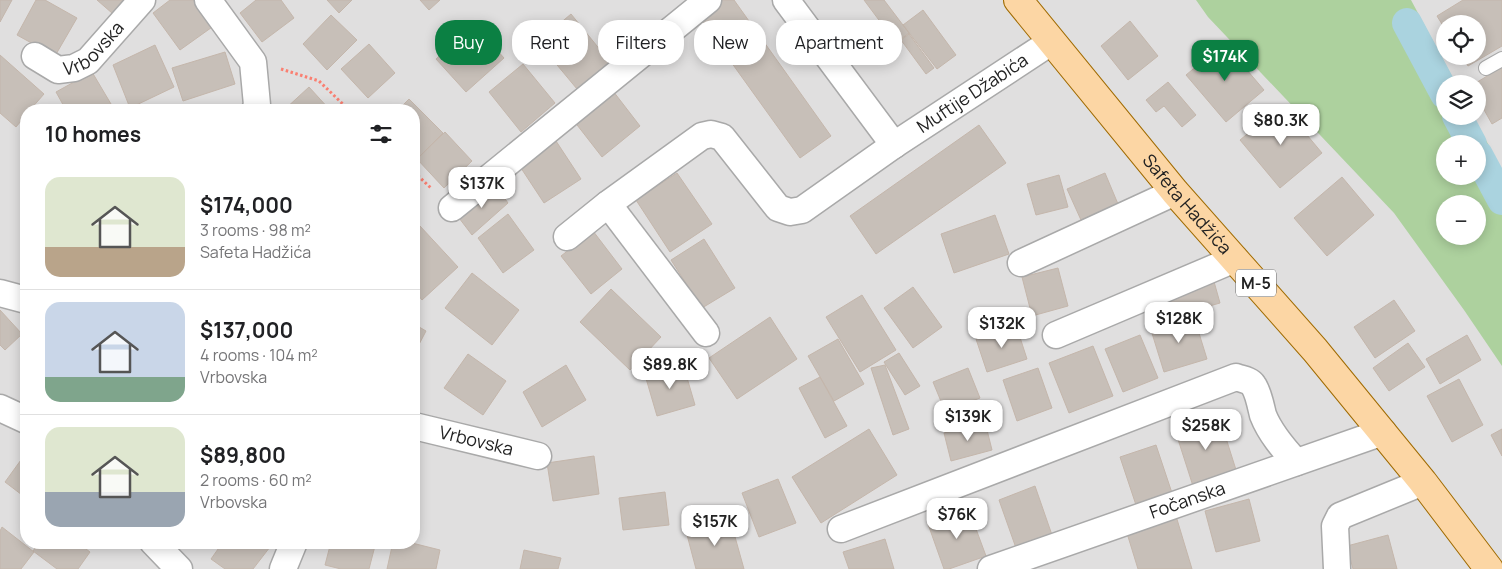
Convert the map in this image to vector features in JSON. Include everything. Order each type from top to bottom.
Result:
[{"type":"main road","name":"Safeta Hadžića","points":[[1018,0],[1175,192],[1315,350],[1383,432],[1489,569]]},
{"type":"street","name":"Vrbovska","points":[[35,56],[58,70],[74,68],[88,61],[142,0]]},
{"type":"street","points":[[208,0],[253,62],[257,104]]},
{"type":"street","points":[[452,208],[708,0]]},
{"type":"street","points":[[786,0],[894,146]]},
{"type":"street","name":"Muftije Džabića","points":[[608,204],[702,136],[712,134],[722,138],[778,208],[790,212],[802,210],[894,146],[1051,42]]},
{"type":"street","points":[[1021,263],[1175,192]]},
{"type":"street","points":[[567,237],[608,204],[706,333]]},
{"type":"street","points":[[1056,335],[1235,259]]},
{"type":"street","points":[[0,293],[20,298]]},
{"type":"street","points":[[841,529],[1236,377],[1246,380],[1253,385],[1270,429],[1280,445],[1296,462]]},
{"type":"street","points":[[0,408],[20,417]]},
{"type":"street","name":"Vrbovska","points":[[420,427],[538,456]]},
{"type":"street","name":"Fočanska","points":[[991,569],[1383,432]]},
{"type":"street","points":[[1337,569],[1335,526],[1340,516],[1423,482]]},
{"type":"street","points":[[159,549],[175,568]]},
{"type":"street","points":[[283,569],[291,549]]},
{"type":"lane","points":[[1486,68],[1502,59]]},
{"type":"path","points":[[253,62],[291,71],[319,81],[343,104]]},
{"type":"shaded area","points":[[0,0],[1502,0],[1502,569],[0,569]]},
{"type":"green space","points":[[1196,0],[1411,0],[1436,47],[1436,65],[1446,65],[1451,75],[1436,75],[1436,125],[1478,125],[1483,135],[1436,135],[1436,185],[1486,185],[1486,140],[1502,170],[1502,366],[1394,213],[1208,17]]},
{"type":"building","points":[[0,0],[12,0],[0,22]]},
{"type":"building","points":[[36,0],[45,0],[77,18],[55,56],[17,35]]},
{"type":"building","points":[[97,0],[137,0],[120,20]]},
{"type":"building","points":[[170,0],[197,0],[215,25],[180,50],[153,13]]},
{"type":"building","points":[[256,0],[281,0],[294,18],[262,42],[240,13]]},
{"type":"building","points":[[327,0],[352,0],[339,13]]},
{"type":"building","points":[[420,0],[440,0],[429,10]]},
{"type":"building","points":[[720,0],[734,0],[748,20],[701,20],[698,16]]},
{"type":"building","points":[[864,0],[884,0],[899,20],[879,20]]},
{"type":"building","points":[[1463,0],[1502,0],[1502,46],[1486,55],[1486,15],[1439,15]]},
{"type":"building","points":[[923,10],[956,55],[937,69],[903,25]]},
{"type":"building","points":[[571,14],[576,20],[564,20]]},
{"type":"building","points":[[331,15],[357,40],[327,70],[303,44]]},
{"type":"building","points":[[1130,21],[1158,56],[1128,80],[1101,46]]},
{"type":"building","points":[[902,24],[909,33],[902,38]]},
{"type":"building","points":[[909,34],[934,68],[926,74],[902,39]]},
{"type":"building","points":[[588,35],[598,47],[598,65],[606,65],[577,89],[557,65],[588,65]]},
{"type":"building","points":[[1224,43],[1264,90],[1226,122],[1186,75]]},
{"type":"building","points":[[369,44],[395,73],[368,98],[341,69]]},
{"type":"building","points":[[155,45],[174,87],[138,104],[128,104],[113,65]]},
{"type":"building","points":[[766,45],[776,59],[776,65],[780,65],[831,136],[800,158],[733,65],[766,65]]},
{"type":"building","points":[[225,52],[235,84],[183,101],[172,68]]},
{"type":"building","points":[[0,55],[44,94],[35,104],[20,104],[20,122],[16,127],[0,113]]},
{"type":"building","points":[[441,65],[496,65],[466,92]]},
{"type":"building","points":[[524,65],[555,103],[521,132],[489,92]]},
{"type":"building","points":[[1502,67],[1502,118],[1492,124],[1486,113],[1486,77]]},
{"type":"building","points":[[92,72],[111,104],[63,104],[56,92]]},
{"type":"building","points":[[1168,82],[1196,115],[1182,127],[1164,106],[1156,112],[1146,100]]},
{"type":"building","points":[[309,87],[325,104],[291,104]]},
{"type":"building","points":[[613,91],[640,126],[602,157],[574,121]]},
{"type":"building","points":[[409,99],[414,104],[404,104]]},
{"type":"building","points":[[1282,105],[1322,153],[1280,188],[1240,140]]},
{"type":"building","points":[[420,110],[443,133],[420,156]]},
{"type":"building","points":[[979,125],[1006,163],[876,254],[850,216]]},
{"type":"building","points":[[445,132],[472,161],[444,188],[420,162],[420,156]]},
{"type":"building","points":[[556,141],[581,179],[544,203],[519,165]]},
{"type":"building","points":[[677,173],[712,224],[670,252],[636,200]]},
{"type":"building","points":[[1105,173],[1118,204],[1081,220],[1067,189]]},
{"type":"building","points":[[1059,175],[1068,207],[1036,215],[1027,184]]},
{"type":"building","points":[[1342,177],[1374,215],[1327,256],[1294,218]]},
{"type":"building","points":[[493,182],[508,203],[472,235],[456,214]]},
{"type":"building","points":[[508,214],[534,250],[503,273],[478,238]]},
{"type":"building","points":[[995,215],[1009,254],[954,273],[941,234]]},
{"type":"building","points":[[420,226],[458,267],[422,300],[420,298]]},
{"type":"building","points":[[593,231],[622,269],[591,294],[561,256]]},
{"type":"building","points":[[704,239],[735,288],[702,308],[671,260]]},
{"type":"building","points":[[1058,268],[1068,306],[1032,316],[1022,277]]},
{"type":"building","points":[[472,273],[519,310],[492,345],[445,308]]},
{"type":"building","points":[[1213,278],[1220,303],[1171,317],[1163,292]]},
{"type":"building","points":[[913,287],[942,327],[913,348],[884,308]]},
{"type":"building","points":[[611,289],[661,337],[630,370],[580,322]]},
{"type":"building","points":[[862,295],[896,350],[860,372],[826,317]]},
{"type":"building","points":[[1394,300],[1415,331],[1375,358],[1354,327]]},
{"type":"building","points":[[0,310],[20,332],[20,336],[5,350],[0,345]]},
{"type":"building","points":[[770,317],[797,359],[737,399],[709,358]]},
{"type":"building","points":[[1194,317],[1207,359],[1164,372],[1151,330]]},
{"type":"building","points":[[1016,325],[1027,359],[987,372],[976,339]]},
{"type":"building","points":[[420,328],[426,331],[420,342]]},
{"type":"building","points":[[1140,335],[1158,378],[1123,392],[1105,349]]},
{"type":"building","points":[[1467,335],[1481,360],[1440,384],[1426,359]]},
{"type":"building","points":[[838,339],[864,384],[834,401],[808,356]]},
{"type":"building","points":[[1408,343],[1425,367],[1389,391],[1373,368]]},
{"type":"building","points":[[1093,346],[1113,396],[1069,413],[1049,363]]},
{"type":"building","points":[[899,353],[920,386],[905,395],[884,362]]},
{"type":"building","points":[[468,354],[506,381],[483,415],[444,388]]},
{"type":"building","points":[[683,364],[695,405],[657,416],[645,375]]},
{"type":"building","points":[[566,365],[586,400],[542,427],[523,392]]},
{"type":"building","points":[[885,365],[909,429],[893,435],[871,368]]},
{"type":"building","points":[[968,368],[980,398],[945,411],[933,382]]},
{"type":"building","points":[[1038,368],[1052,408],[1017,421],[1003,380]]},
{"type":"building","points":[[820,377],[847,426],[825,438],[799,388]]},
{"type":"building","points":[[1459,379],[1483,425],[1452,442],[1427,396]]},
{"type":"building","points":[[1219,416],[1237,473],[1193,486],[1175,430]]},
{"type":"building","points":[[985,422],[992,450],[951,461],[944,433]]},
{"type":"building","points":[[869,429],[897,475],[821,523],[792,477]]},
{"type":"building","points":[[1502,429],[1502,456],[1491,435]]},
{"type":"building","points":[[1156,445],[1172,493],[1136,505],[1120,457]]},
{"type":"building","points":[[594,456],[599,494],[553,501],[547,463]]},
{"type":"building","points":[[20,461],[20,493],[5,482]]},
{"type":"building","points":[[778,479],[796,523],[759,537],[742,493]]},
{"type":"building","points":[[1035,486],[1052,535],[1016,548],[999,500]]},
{"type":"building","points":[[665,492],[669,525],[623,530],[619,498]]},
{"type":"building","points":[[1249,499],[1260,541],[1216,552],[1205,511]]},
{"type":"building","points":[[969,510],[986,556],[944,569],[928,524]]},
{"type":"building","points":[[1176,516],[1192,569],[1138,569],[1126,530]]},
{"type":"building","points":[[730,519],[744,569],[696,569],[686,531]]},
{"type":"building","points":[[2,527],[20,541],[20,549],[30,549],[34,552],[21,569],[0,569],[0,531]]},
{"type":"building","points":[[1388,535],[1397,569],[1353,569],[1347,546]]},
{"type":"building","points":[[885,539],[894,569],[849,569],[843,552]]},
{"type":"building","points":[[420,545],[440,550],[436,569],[387,569],[391,549],[420,549]]},
{"type":"building","points":[[34,549],[86,549],[90,552],[78,569],[57,569],[33,551]]},
{"type":"building","points":[[218,549],[268,549],[253,569],[225,569],[211,559]]},
{"type":"building","points":[[329,549],[374,549],[369,569],[341,569],[325,565]]},
{"type":"building","points":[[524,550],[561,558],[558,569],[520,569]]},
{"type":"waterway","points":[[1407,23],[1436,77]]},
{"type":"waterway","points":[[1462,125],[1467,135]]},
{"type":"waterway","points":[[1486,170],[1502,200]]}]
